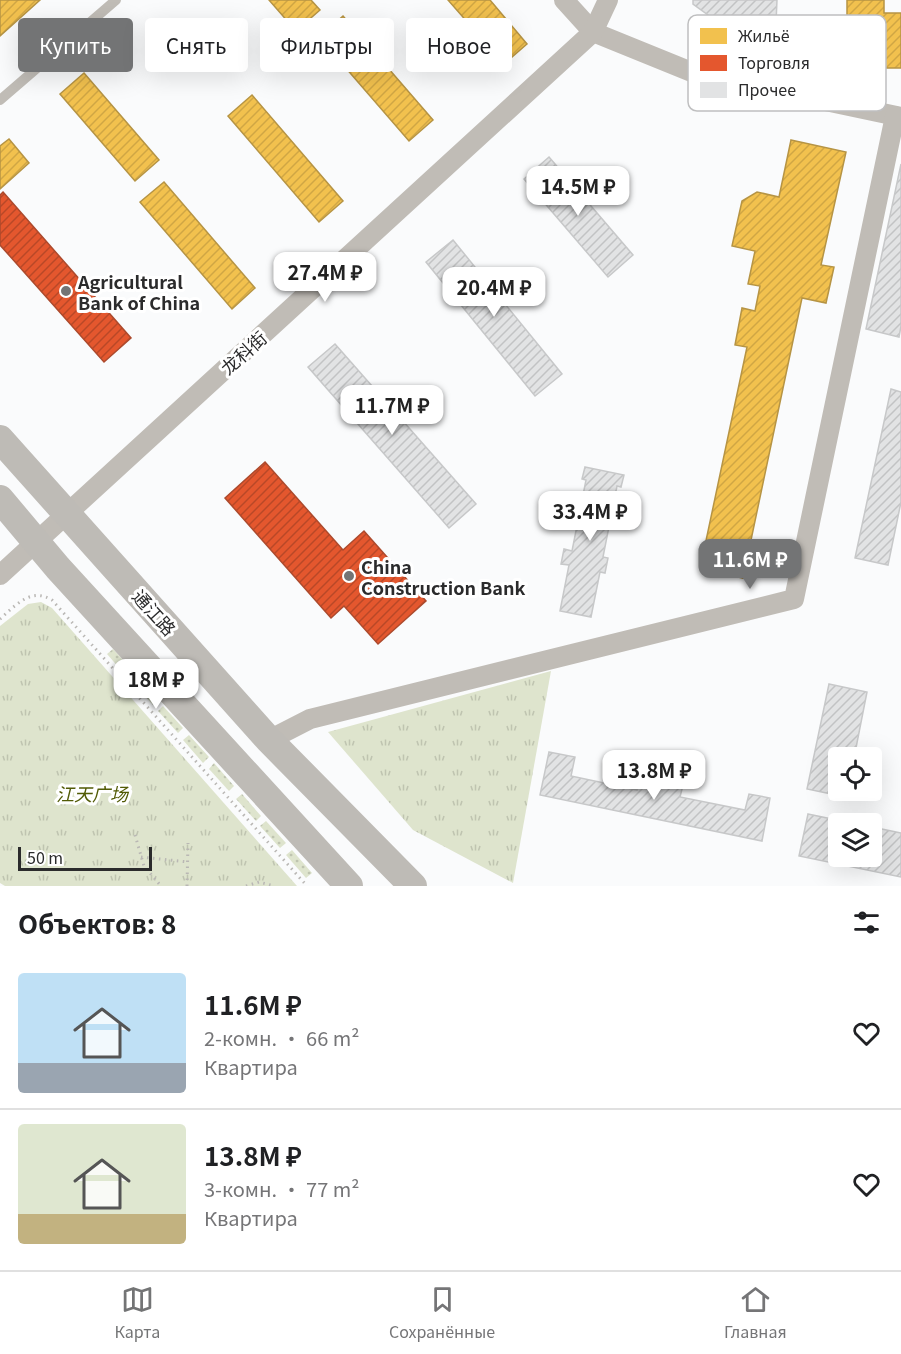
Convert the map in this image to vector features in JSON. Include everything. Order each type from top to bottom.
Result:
[{"type":"main road","name":"通江路","points":[[0,439],[269,740],[413,886]]},
{"type":"main road","points":[[0,500],[349,886]]},
{"type":"street","points":[[564,0],[593,32],[688,71]]},
{"type":"street","name":"龙科街","points":[[0,575],[593,32],[608,0]]},
{"type":"street","points":[[269,740],[310,718],[794,599],[898,117],[870,111]]},
{"type":"lane","points":[[0,100],[116,0]]},
{"type":"path","points":[[0,619],[27,597],[43,594],[52,600],[308,886]]},
{"type":"path","points":[[135,835],[141,857],[155,882],[160,886]]},
{"type":"path","points":[[187,886],[188,843]]},
{"type":"path","points":[[141,857],[188,862]]},
{"type":"path","points":[[246,886],[259,882],[272,886]]},
{"type":"green space","name":"江天广场","points":[[41,602],[52,608],[297,886],[5,886],[0,883],[0,626],[28,604]]},
{"type":"green space","points":[[113,649],[133,671],[127,677],[107,654]]},
{"type":"green space","points":[[551,671],[513,883],[413,830],[328,732]]},
{"type":"green space","points":[[139,677],[159,700],[153,705],[133,683]]},
{"type":"green space","points":[[163,706],[183,728],[178,733],[158,711]]},
{"type":"green space","points":[[189,735],[209,757],[203,763],[183,740]]},
{"type":"green space","points":[[214,763],[234,786],[229,791],[209,769]]},
{"type":"green space","points":[[242,794],[261,816],[256,821],[236,799]]},
{"type":"green space","points":[[266,821],[286,843],[280,848],[260,826]]},
{"type":"green space","points":[[292,850],[312,873],[306,878],[286,855]]},
{"type":"building: Жильё","points":[[0,0],[40,0],[18,18],[0,36]]},
{"type":"building: Жильё","points":[[269,0],[311,0],[320,10],[311,18],[285,18]]},
{"type":"building: Жильё","points":[[448,0],[490,0],[505,18],[464,18]]},
{"type":"building: Жильё","points":[[847,0],[884,0],[884,13],[901,13],[901,68],[886,68],[886,15],[847,15]]},
{"type":"building: Жильё","points":[[512,26],[527,44],[512,57]]},
{"type":"building: Жильё","points":[[349,72],[391,72],[433,120],[409,141]]},
{"type":"building: Жильё","points":[[84,73],[159,160],[135,181],[60,94]]},
{"type":"building: Жильё","points":[[252,95],[343,201],[319,222],[228,116]]},
{"type":"building: Жильё","points":[[9,139],[29,163],[0,189],[0,146]]},
{"type":"building: Жильё","points":[[791,140],[846,152],[821,265],[834,267],[826,303],[802,298],[743,578],[700,569],[747,347],[735,345],[742,308],[755,311],[760,286],[748,284],[755,251],[732,246],[742,201],[757,192],[779,197]]},
{"type":"building: Жильё","points":[[164,182],[255,288],[232,309],[140,202]]},
{"type":"building: Торговля","name":"Agricultural Bank of China","points":[[3,192],[131,338],[104,362],[0,245],[0,195]]},
{"type":"building: Торговля","name":"China Construction Bank","points":[[265,462],[343,550],[364,531],[426,601],[378,644],[344,606],[331,618],[225,498]]},
{"type":"building: Прочее","points":[[693,0],[777,0],[776,15],[708,15],[693,4]]},
{"type":"building: Прочее","points":[[549,157],[633,255],[608,277],[524,179]]},
{"type":"building: Прочее","points":[[901,164],[901,326],[899,337],[866,329]]},
{"type":"building: Прочее","points":[[453,240],[562,374],[535,396],[426,262]]},
{"type":"building: Прочее","points":[[335,344],[476,504],[449,528],[308,367]]},
{"type":"building: Прочее","points":[[891,389],[901,392],[901,502],[888,565],[855,558]]},
{"type":"building: Прочее","points":[[585,467],[624,475],[621,487],[617,486],[603,557],[608,558],[605,573],[600,572],[591,617],[560,611],[569,565],[561,564],[564,549],[572,551],[586,480],[582,479]]},
{"type":"building: Прочее","points":[[829,684],[867,692],[856,747],[828,747],[828,793],[807,789]]},
{"type":"building: Прочее","points":[[549,752],[575,757],[571,776],[637,790],[640,776],[683,785],[680,797],[745,810],[749,794],[770,798],[762,841],[540,795]]},
{"type":"building: Прочее","points":[[808,814],[828,818],[828,862],[799,856]]},
{"type":"building: Прочее","points":[[882,829],[901,833],[901,877],[852,867],[882,867]]},
{"type":"place","name":"Agricultural Bank of China","points":[[66,291]]},
{"type":"place","name":"China Construction Bank","points":[[349,576]]}]
